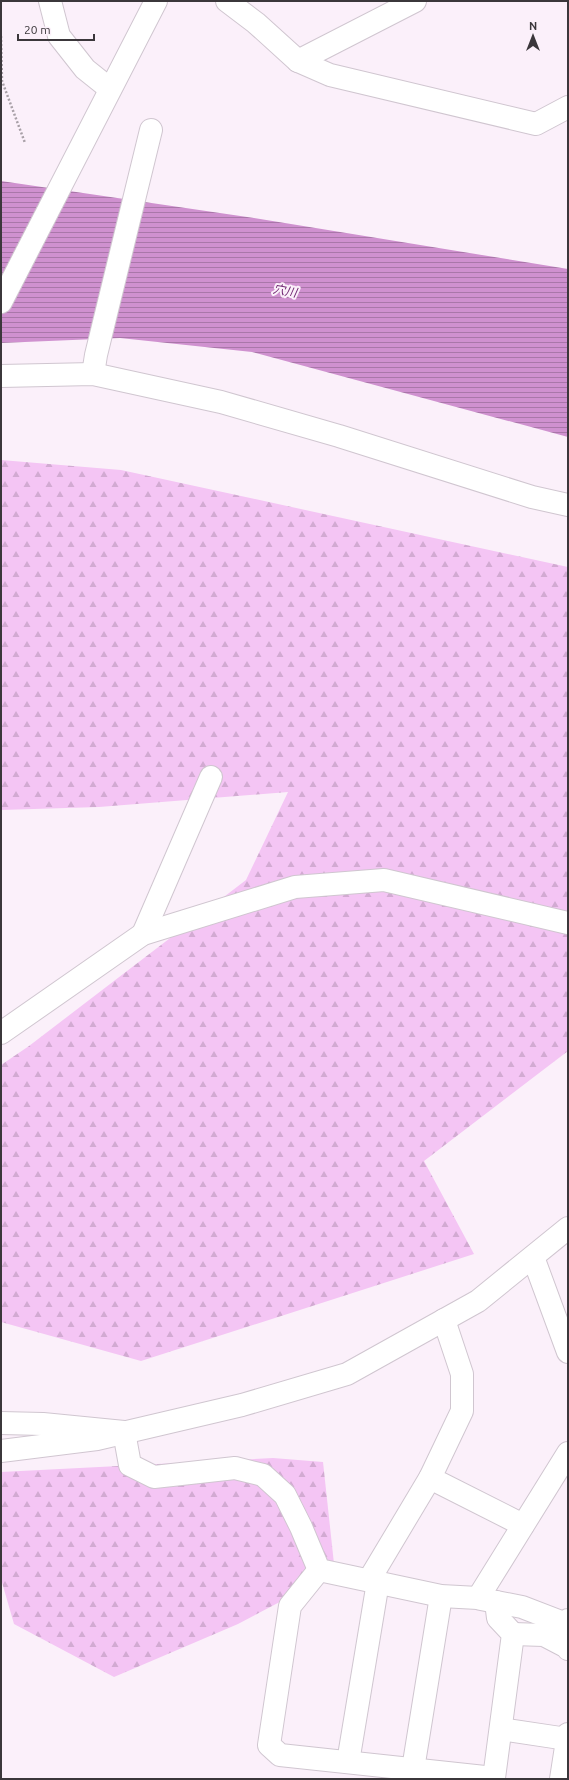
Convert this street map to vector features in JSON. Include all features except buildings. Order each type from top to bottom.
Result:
[{"type":"street","points":[[50,1],[59,36],[85,69],[110,88]]},
{"type":"street","points":[[1,302],[156,1]]},
{"type":"street","points":[[227,1],[256,23],[298,61],[330,75],[536,124],[568,107]]},
{"type":"street","points":[[298,61],[415,1]]},
{"type":"street","points":[[94,364],[151,130]]},
{"type":"street","points":[[1,376],[94,364],[339,436],[532,497],[568,505]]},
{"type":"street","points":[[143,934],[211,777]]},
{"type":"street","points":[[1,1033],[143,934],[295,887],[384,880],[568,923]]},
{"type":"street","points":[[1,1451],[97,1439],[242,1404],[347,1374],[478,1300],[568,1228]]},
{"type":"street","points":[[533,1256],[568,1352]]},
{"type":"street","points":[[348,1762],[374,1581],[430,1478],[462,1411],[462,1374],[444,1320]]},
{"type":"street","points":[[1,1423],[43,1424],[124,1432]]},
{"type":"street","points":[[124,1432],[130,1465],[154,1477],[235,1468],[263,1475],[285,1495],[302,1527],[320,1570]]},
{"type":"street","points":[[487,1600],[523,1526],[568,1453]]},
{"type":"street","points":[[430,1478],[523,1526]]},
{"type":"street","points":[[320,1570],[441,1596],[487,1600],[522,1607],[567,1623]]},
{"type":"street","points":[[320,1570],[290,1606],[269,1745],[280,1755],[494,1778],[513,1634]]},
{"type":"street","points":[[413,1769],[441,1596]]},
{"type":"street","points":[[487,1600],[498,1618],[513,1634],[544,1635],[567,1647],[568,1649]]},
{"type":"street","points":[[501,1729],[568,1736],[562,1779]]},
{"type":"path","points":[[1,36],[2,81],[25,143]]},
{"type":"green space","points":[[1,460],[121,470],[568,567],[568,1051],[424,1161],[474,1254],[141,1361],[1,1322],[1,1065],[29,1046],[246,880],[288,792],[99,807],[1,810]]},
{"type":"green space","points":[[273,1458],[323,1462],[335,1573],[238,1624],[114,1677],[14,1624],[1,1579],[1,1472]]},
{"type":"water","name":"穴川","points":[[1,181],[254,218],[568,269],[568,437],[252,352],[120,338],[1,343]]}]
